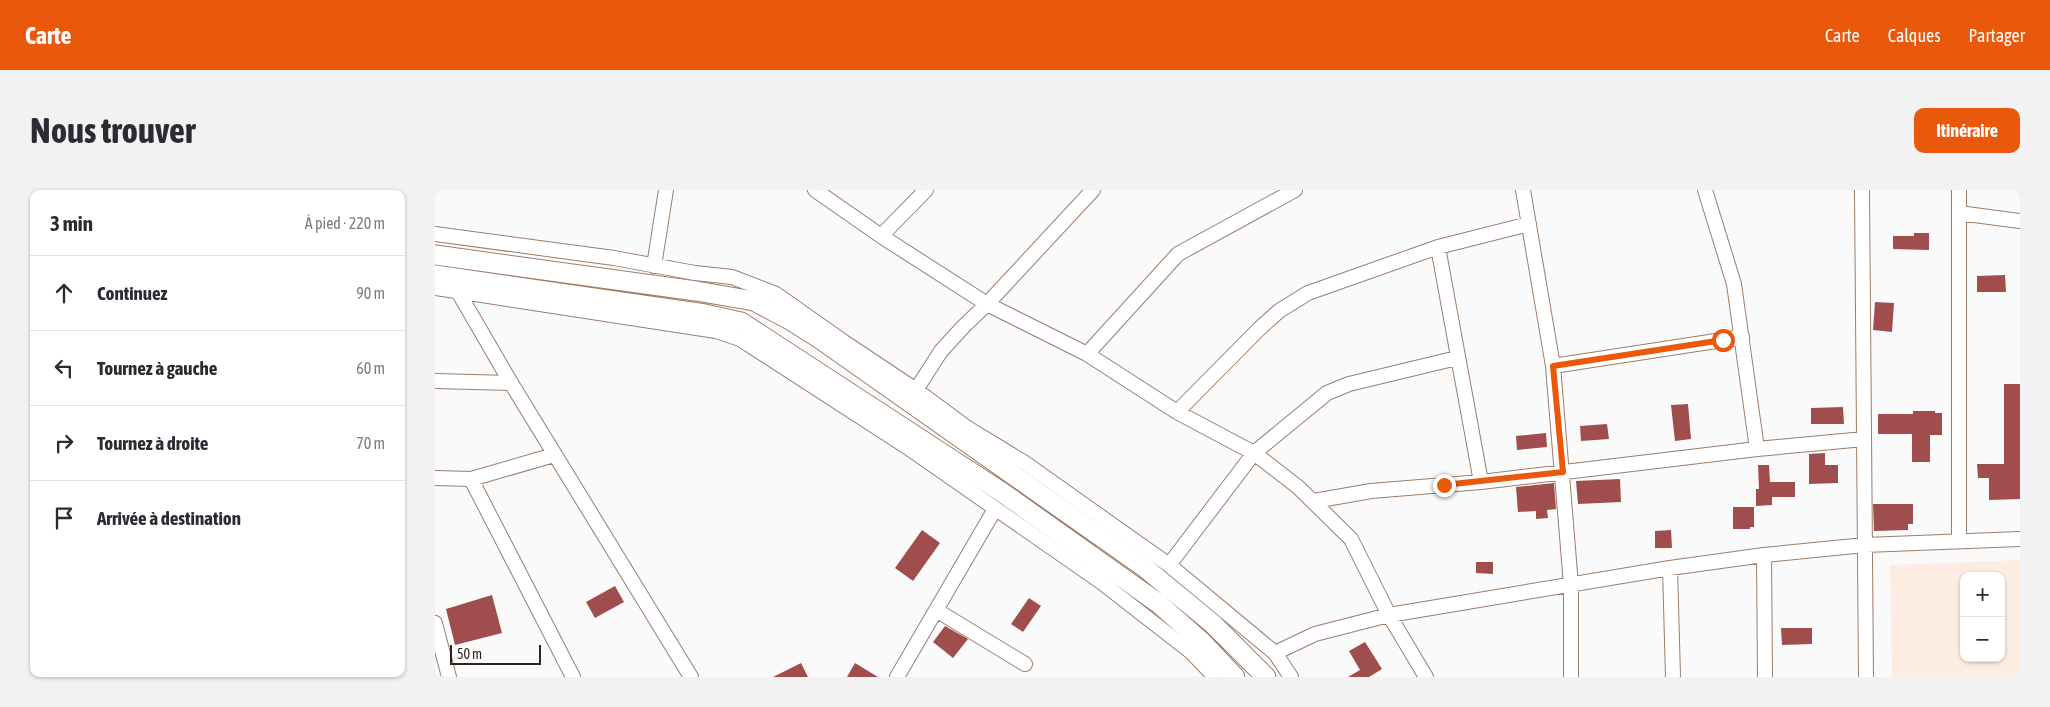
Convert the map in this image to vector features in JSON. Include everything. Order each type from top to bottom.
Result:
[{"type":"street","points":[[655,266],[666,190]]},
{"type":"street","points":[[815,190],[881,236],[987,304],[1087,354],[1177,412],[1254,453],[1314,501],[1351,539],[1389,615],[1426,677]]},
{"type":"street","points":[[881,236],[926,190]]},
{"type":"street","points":[[917,390],[941,351],[1093,190]]},
{"type":"street","points":[[1087,354],[1178,254],[1295,190]]},
{"type":"street","points":[[1523,190],[1553,366],[1571,585],[1571,677]]},
{"type":"street","points":[[1705,190],[1734,284],[1757,449]]},
{"type":"street","points":[[1861,190],[1866,677]]},
{"type":"street","points":[[1959,190],[1959,542]]},
{"type":"street","points":[[1959,213],[2020,221]]},
{"type":"street","points":[[1177,412],[1259,329],[1279,311],[1308,293],[1438,247],[1529,224]]},
{"type":"street","points":[[435,234],[614,258],[695,273],[732,277],[775,294],[851,348],[917,390],[966,427],[1025,463],[1169,565],[1275,653],[1291,677]]},
{"type":"street","points":[[1438,247],[1481,482]]},
{"type":"street","points":[[435,255],[754,301],[819,339],[1143,567],[1213,624],[1266,677]]},
{"type":"street","points":[[435,275],[705,314],[741,322],[1003,493],[1158,603],[1201,641],[1235,677]]},
{"type":"street","points":[[435,288],[716,331],[740,339],[907,447],[1108,588],[1191,652],[1215,677]]},
{"type":"street","points":[[457,290],[554,455],[691,677]]},
{"type":"street","points":[[1553,366],[1742,337]]},
{"type":"street","points":[[1169,565],[1254,453],[1327,393],[1349,384],[1457,358]]},
{"type":"street","points":[[435,381],[511,383]]},
{"type":"street","points":[[1314,501],[1371,491],[1481,482],[1757,449],[1864,439]]},
{"type":"street","points":[[435,478],[471,479],[554,455]]},
{"type":"street","points":[[471,479],[573,677]]},
{"type":"street","points":[[901,676],[936,610],[995,509]]},
{"type":"street","points":[[1275,653],[1315,634],[1389,615],[1670,568],[1764,555],[1865,545],[2020,539]]},
{"type":"street","points":[[1764,555],[1765,677]]},
{"type":"street","points":[[1670,568],[1673,677]]},
{"type":"street","points":[[936,610],[1025,664]]},
{"type":"street","points":[[435,623],[449,677]]},
{"type":"shaded area","points":[[2020,560],[2020,677],[1892,677],[1890,565]]},
{"type":"building","points":[[1914,233],[1929,233],[1929,250],[1893,249],[1893,236],[1914,236]]},
{"type":"building","points":[[2005,275],[2006,292],[1977,292],[1977,276]]},
{"type":"building","points":[[1875,302],[1894,303],[1892,332],[1873,330]]},
{"type":"building","points":[[2004,384],[2020,384],[2020,499],[1989,500],[1989,478],[1978,478],[1977,464],[2004,464]]},
{"type":"building","points":[[1688,404],[1691,439],[1675,441],[1671,405]]},
{"type":"building","points":[[1843,407],[1844,424],[1811,424],[1811,408]]},
{"type":"building","points":[[1913,411],[1935,411],[1935,413],[1942,413],[1942,435],[1930,435],[1930,462],[1912,462],[1912,434],[1878,434],[1878,414],[1913,414]]},
{"type":"building","points":[[1607,424],[1609,439],[1581,441],[1580,426]]},
{"type":"building","points":[[1546,433],[1547,447],[1517,450],[1516,436]]},
{"type":"building","points":[[1825,453],[1825,465],[1838,465],[1838,483],[1809,484],[1809,454]]},
{"type":"building","points":[[1758,465],[1769,465],[1770,482],[1795,482],[1795,497],[1772,497],[1772,505],[1756,506],[1756,489],[1759,489]]},
{"type":"building","points":[[1620,479],[1621,502],[1578,504],[1576,481]]},
{"type":"building","points":[[1554,483],[1556,509],[1547,510],[1548,518],[1536,519],[1536,511],[1518,512],[1516,487]]},
{"type":"building","points":[[1873,504],[1913,504],[1913,524],[1908,524],[1908,530],[1874,531]]},
{"type":"building","points":[[1733,507],[1754,507],[1754,527],[1750,527],[1750,529],[1733,529]]},
{"type":"building","points":[[922,530],[940,543],[913,581],[895,568]]},
{"type":"building","points":[[1671,530],[1672,548],[1655,548],[1655,531]]},
{"type":"building","points":[[1476,562],[1493,562],[1493,574],[1476,573]]},
{"type":"building","points":[[615,586],[624,602],[595,618],[586,602]]},
{"type":"building","points":[[492,595],[502,633],[455,645],[446,609]]},
{"type":"building","points":[[1029,598],[1041,606],[1023,632],[1011,624]]},
{"type":"building","points":[[945,626],[968,639],[953,658],[933,642]]},
{"type":"building","points":[[1781,628],[1812,628],[1812,644],[1782,645]]},
{"type":"building","points":[[1365,642],[1382,669],[1369,677],[1348,677],[1360,670],[1349,651]]},
{"type":"building","points":[[801,663],[808,677],[773,677]]},
{"type":"building","points":[[855,663],[878,677],[847,677]]},
{"type":"route","points":[[1444,485],[1563,472],[1553,366],[1723,340]]}]
